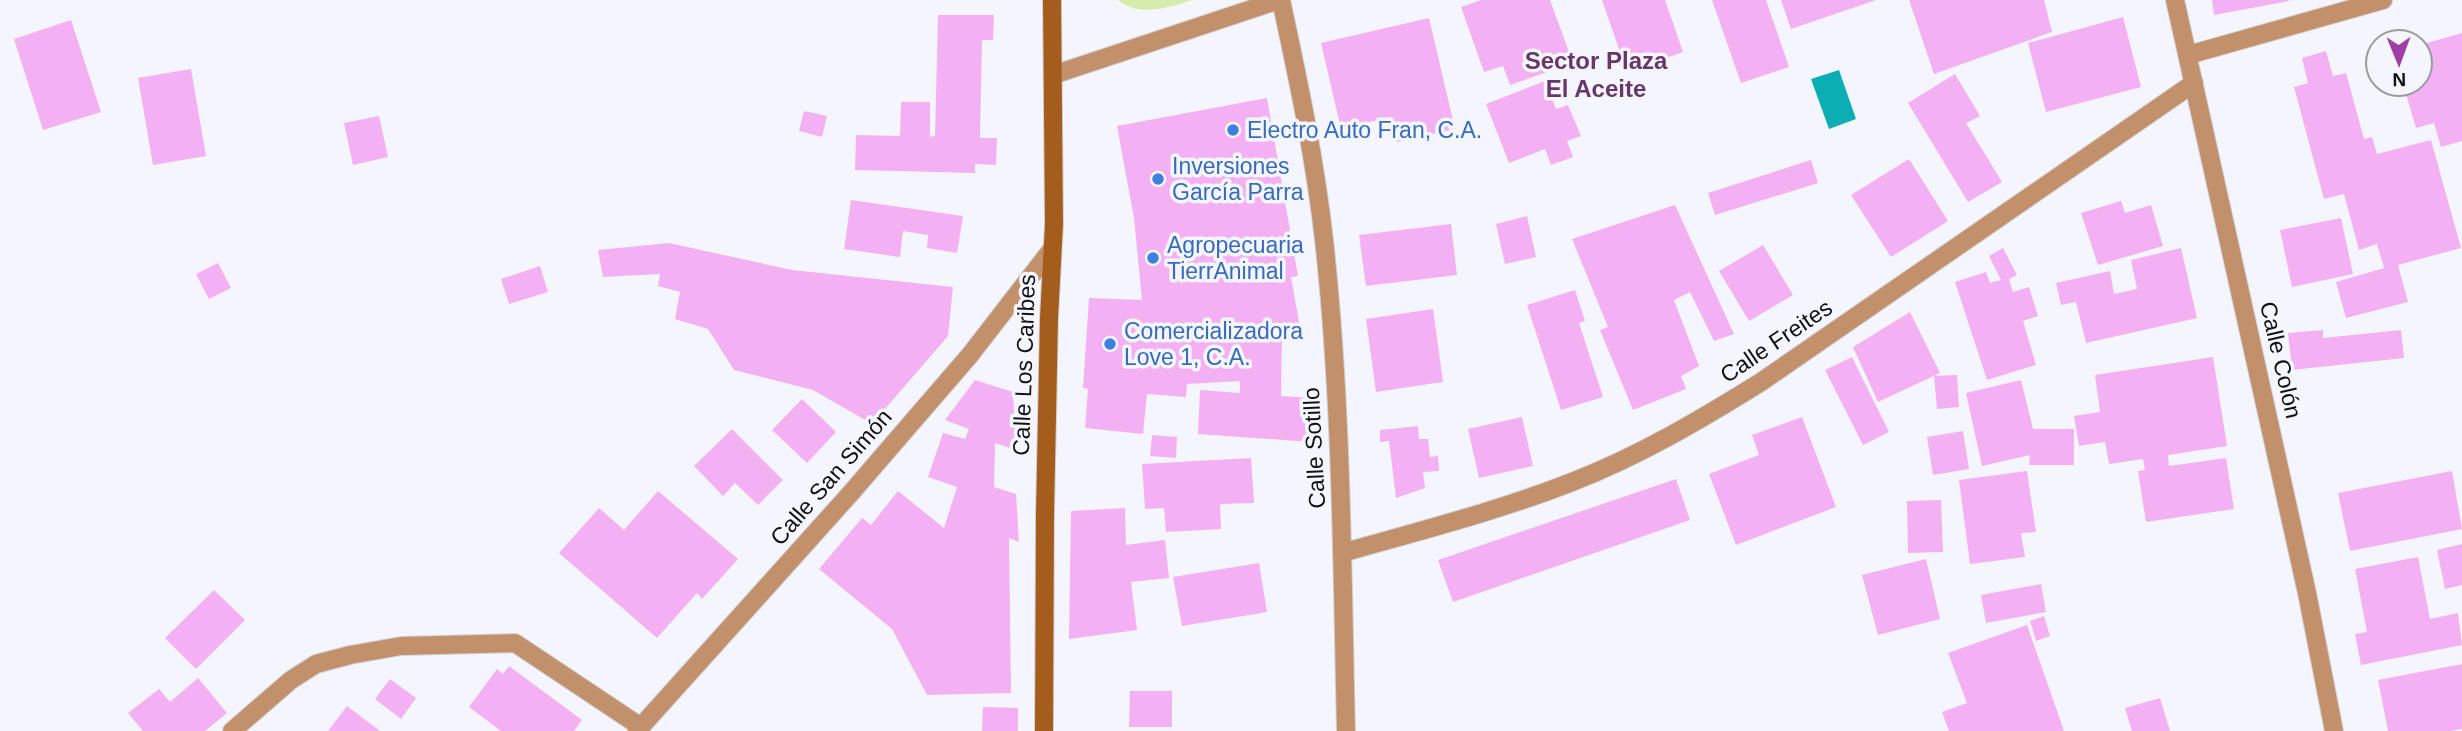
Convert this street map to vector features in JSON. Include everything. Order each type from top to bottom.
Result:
[{"type":"street","name":"Calle Los Caribes","points":[[1044,731],[1045,501],[1052,249],[1052,0]]},
{"type":"street","points":[[1053,75],[1280,0]]},
{"type":"street","name":"Calle Sotillo","points":[[1280,0],[1302,95],[1324,238],[1340,456],[1346,731]]},
{"type":"street","name":"Calle Colón","points":[[2175,0],[2307,593],[2334,731]]},
{"type":"street","points":[[2188,55],[2383,0]]},
{"type":"street","name":"Calle Freites","points":[[1342,553],[1573,482],[1690,427],[1761,382],[2194,83]]},
{"type":"street","name":"Calle San Simón","points":[[639,729],[850,494],[970,355],[1052,249]]},
{"type":"street","points":[[232,731],[281,687],[316,664],[401,646],[515,643],[639,729]]},
{"type":"green space","points":[[1118,0],[1193,0],[1165,8],[1145,10],[1135,9]]},
{"type":"water","points":[[1839,70],[1856,119],[1829,129],[1811,79]]},
{"type":"building","points":[[1481,0],[1550,0],[1573,63],[1510,85],[1503,66],[1484,72],[1461,7]]},
{"type":"building","points":[[1602,0],[1665,0],[1683,52],[1627,72]]},
{"type":"building","points":[[1712,0],[1766,0],[1789,67],[1741,83]]},
{"type":"building","points":[[1781,0],[1876,0],[1791,29]]},
{"type":"building","points":[[1909,0],[2044,0],[2052,32],[1934,74]]},
{"type":"building","points":[[2212,0],[2289,0],[2289,1],[2214,15]]},
{"type":"building","points":[[938,15],[994,15],[993,40],[982,40],[980,138],[997,138],[996,165],[975,164],[975,173],[855,170],[856,135],[900,136],[901,102],[930,102],[930,137],[935,136]]},
{"type":"building","points":[[2123,17],[2141,87],[2046,112],[2028,43]]},
{"type":"building","points":[[1429,18],[1455,129],[1397,142],[1391,117],[1341,129],[1321,43]]},
{"type":"building","points":[[71,20],[101,112],[43,130],[14,39]]},
{"type":"building","points":[[2462,33],[2462,141],[2441,147],[2434,123],[2416,128],[2407,98],[2434,98],[2434,41]]},
{"type":"building","points":[[2326,51],[2333,76],[2346,73],[2364,139],[2372,137],[2377,154],[2431,140],[2461,248],[2398,265],[2408,302],[2346,318],[2336,282],[2384,268],[2377,244],[2359,250],[2344,194],[2324,199],[2294,87],[2308,83],[2302,58]]},
{"type":"building","points":[[191,69],[206,156],[153,165],[138,78]]},
{"type":"building","points":[[1955,74],[1980,116],[1966,123],[2002,182],[1968,202],[1908,103]]},
{"type":"building","points":[[1545,81],[1556,109],[1568,105],[1581,136],[1567,141],[1573,157],[1551,165],[1545,149],[1509,163],[1486,104]]},
{"type":"building","points":[[1267,98],[1298,276],[1291,277],[1301,333],[1282,334],[1281,396],[1311,398],[1311,442],[1198,434],[1200,390],[1240,393],[1240,381],[1187,384],[1186,397],[1147,394],[1143,434],[1085,428],[1088,389],[1083,388],[1089,298],[1142,300],[1134,218],[1117,126]]},
{"type":"building","points":[[804,111],[827,116],[822,137],[799,131]]},
{"type":"building","points":[[379,116],[388,157],[353,165],[344,123]]},
{"type":"building","points":[[1909,159],[1948,221],[1891,257],[1851,195]]},
{"type":"building","points":[[1811,160],[1818,183],[1715,215],[1708,193]]},
{"type":"building","points":[[851,200],[963,216],[957,253],[927,248],[928,235],[903,231],[900,257],[844,249]]},
{"type":"building","points":[[2121,201],[2125,213],[2151,205],[2163,246],[2098,265],[2081,213]]},
{"type":"building","points":[[1675,205],[1734,334],[1714,341],[1690,292],[1674,300],[1699,366],[1681,376],[1686,389],[1633,410],[1600,330],[1608,327],[1572,239]]},
{"type":"building","points":[[1527,216],[1536,257],[1505,264],[1496,224]]},
{"type":"building","points":[[2341,218],[2353,274],[2292,287],[2280,230]]},
{"type":"building","points":[[1451,224],[1457,275],[1366,286],[1359,235]]},
{"type":"building","points":[[669,243],[792,270],[953,287],[948,336],[872,424],[813,390],[734,370],[708,329],[675,319],[680,292],[658,286],[660,274],[603,277],[598,250]]},
{"type":"building","points":[[1763,245],[1793,295],[1749,321],[1719,271]]},
{"type":"building","points":[[2003,248],[2017,275],[2009,279],[2013,292],[2029,287],[2038,316],[2023,321],[2036,365],[1987,380],[1955,282],[1986,272],[1990,283],[2001,280],[1989,256]]},
{"type":"building","points":[[2181,248],[2197,318],[2086,343],[2076,302],[2061,305],[2056,283],[2110,271],[2114,294],[2137,289],[2131,260]]},
{"type":"building","points":[[218,263],[231,288],[209,299],[196,274]]},
{"type":"building","points":[[540,266],[548,292],[509,304],[501,279]]},
{"type":"building","points":[[1575,290],[1585,321],[1579,323],[1603,397],[1561,410],[1527,305]]},
{"type":"building","points":[[1433,309],[1443,382],[1376,392],[1366,319]]},
{"type":"building","points":[[1910,312],[1940,373],[1878,402],[1853,347]]},
{"type":"building","points":[[2323,330],[2323,338],[2401,330],[2404,358],[2292,370],[2288,333]]},
{"type":"building","points":[[1852,357],[1889,432],[1863,445],[1825,370]]},
{"type":"building","points":[[2213,357],[2227,446],[2168,455],[2169,466],[2226,458],[2234,509],[2146,522],[2138,471],[2145,470],[2143,459],[2109,464],[2105,442],[2079,446],[2074,416],[2100,412],[2095,375]]},
{"type":"building","points":[[1957,375],[1959,407],[1937,409],[1934,376]]},
{"type":"building","points":[[975,380],[1013,392],[1016,450],[995,443],[994,487],[1016,494],[1019,542],[1009,538],[1011,693],[927,695],[892,629],[819,569],[862,518],[871,525],[898,491],[944,528],[957,487],[928,477],[943,433],[965,439],[969,429],[945,420]]},
{"type":"building","points":[[2021,380],[2033,429],[2074,429],[2074,465],[2029,465],[2030,455],[1982,466],[1966,393]]},
{"type":"building","points":[[802,399],[836,432],[807,463],[772,430]]},
{"type":"building","points":[[1522,417],[1533,466],[1479,478],[1468,429]]},
{"type":"building","points":[[1802,417],[1836,507],[1736,545],[1709,474],[1759,455],[1752,435]]},
{"type":"building","points":[[1418,426],[1419,439],[1428,439],[1430,457],[1438,456],[1439,471],[1423,472],[1425,488],[1396,498],[1389,441],[1380,442],[1380,430]]},
{"type":"building","points":[[732,429],[783,480],[758,505],[735,483],[723,496],[694,466]]},
{"type":"building","points":[[1963,431],[1969,469],[1933,475],[1927,437]]},
{"type":"building","points":[[1152,435],[1177,437],[1176,458],[1150,456]]},
{"type":"building","points":[[1251,458],[1254,503],[1220,504],[1221,529],[1166,532],[1164,508],[1145,509],[1142,464]]},
{"type":"building","points":[[2027,471],[2036,532],[2021,533],[2025,557],[1970,564],[1959,480]]},
{"type":"building","points":[[2452,471],[2462,529],[2350,551],[2338,493]]},
{"type":"building","points":[[1676,479],[1690,520],[1453,602],[1438,560]]},
{"type":"building","points":[[658,491],[738,559],[702,599],[697,593],[657,638],[559,553],[599,508],[624,530]]},
{"type":"building","points":[[1941,500],[1943,552],[1908,553],[1907,501]]},
{"type":"building","points":[[1125,508],[1126,545],[1165,540],[1169,578],[1131,582],[1137,630],[1069,639],[1071,511]]},
{"type":"building","points":[[2462,544],[2462,585],[2445,589],[2437,550]]},
{"type":"building","points":[[2418,557],[2430,619],[2458,613],[2462,645],[2361,665],[2355,634],[2367,632],[2355,569]]},
{"type":"building","points":[[1926,559],[1940,619],[1878,635],[1862,575]]},
{"type":"building","points":[[1259,563],[1267,612],[1182,626],[1173,577]]},
{"type":"building","points":[[2041,584],[2046,612],[1986,623],[1981,595]]},
{"type":"building","points":[[214,590],[245,620],[196,669],[165,638]]},
{"type":"building","points":[[2044,616],[2050,636],[2036,641],[2030,621]]},
{"type":"building","points":[[2027,625],[2064,731],[1949,731],[1942,712],[1967,703],[1948,653]]},
{"type":"building","points":[[2462,664],[2462,729],[2388,731],[2378,680]]},
{"type":"building","points":[[509,666],[582,720],[574,731],[501,731],[469,707],[497,669],[503,674]]},
{"type":"building","points":[[198,678],[227,713],[205,731],[143,731],[128,713],[159,689],[170,702]]},
{"type":"building","points":[[390,679],[416,698],[401,719],[375,699]]},
{"type":"building","points":[[1130,691],[1172,691],[1172,727],[1129,727]]},
{"type":"building","points":[[2160,698],[2170,731],[2132,731],[2125,708]]},
{"type":"building","points":[[347,706],[380,731],[328,731]]},
{"type":"building","points":[[983,707],[1018,708],[1018,731],[982,731]]},
{"type":"place","name":"Electro Auto Fran, C.A.","points":[[1233,130]]},
{"type":"place","name":"Inversiones García Parra","points":[[1158,179]]},
{"type":"place","name":"Agropecuaria TierrAnimal","points":[[1153,258]]},
{"type":"place","name":"Comercializadora Love 1, C.A.","points":[[1110,344]]},
{"type":"district","name":"Sector Plaza El Aceite","points":[[1596,75]]}]
